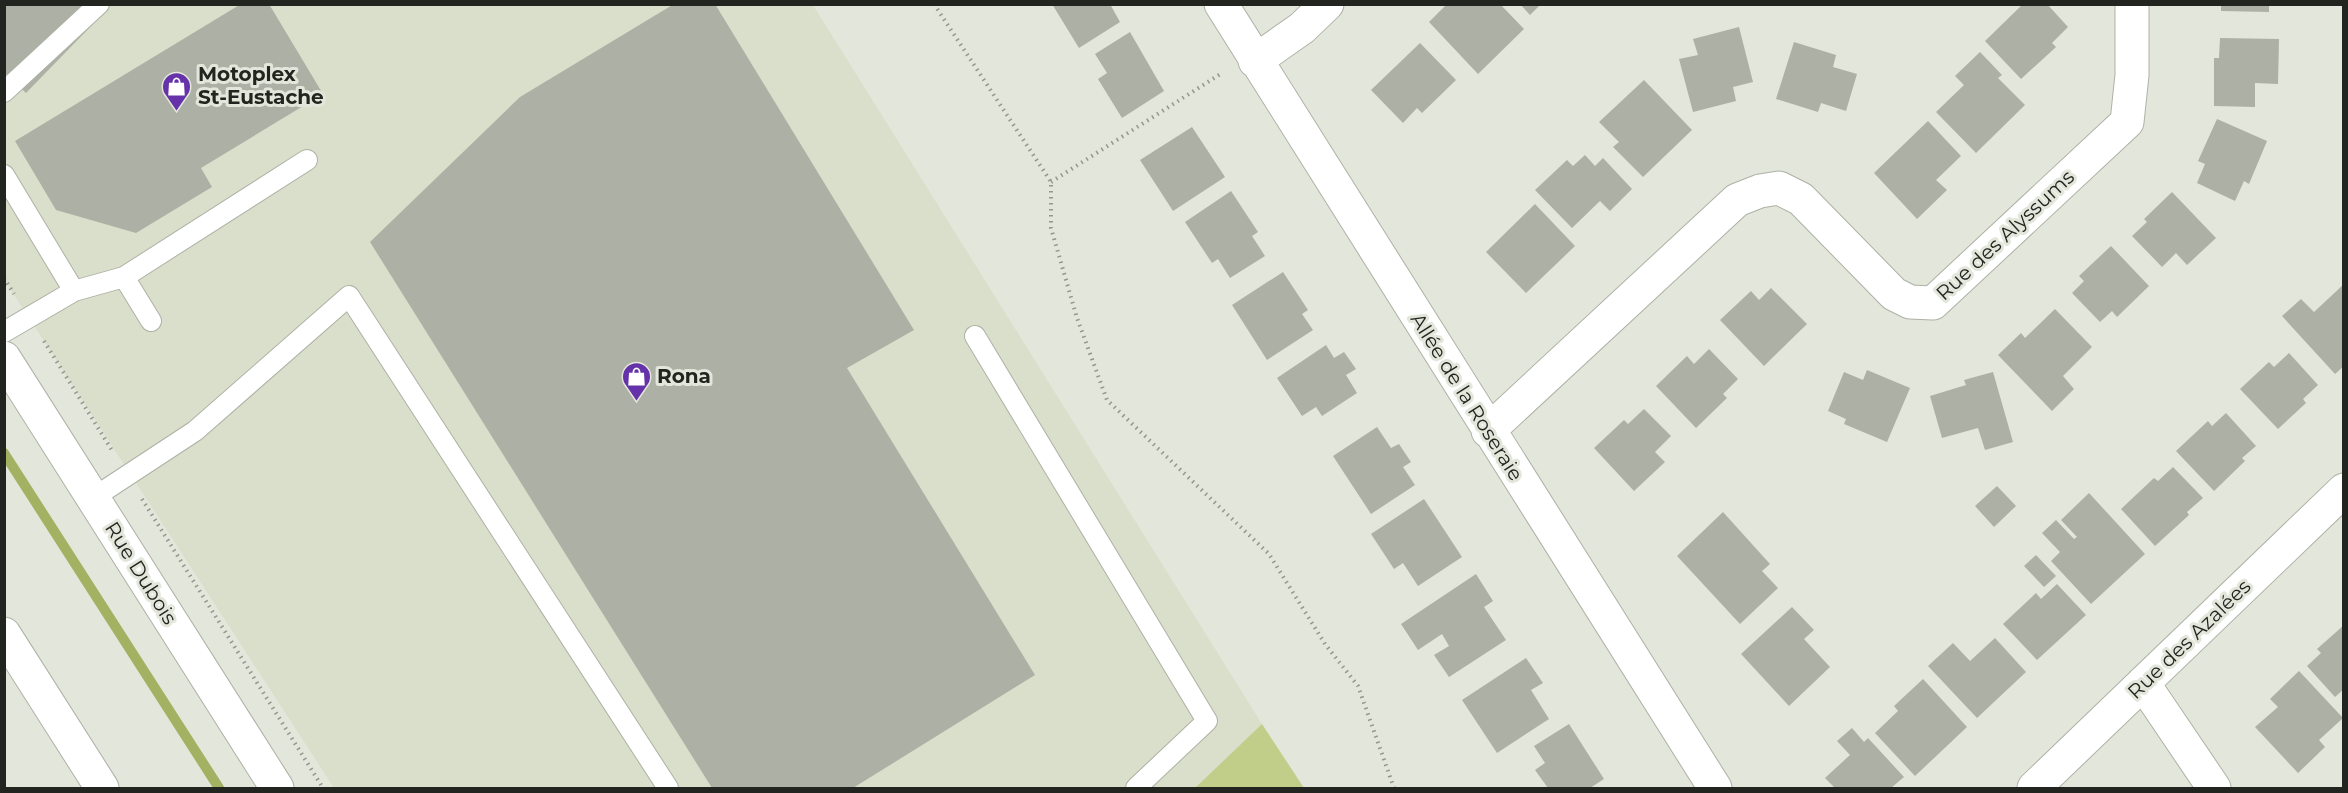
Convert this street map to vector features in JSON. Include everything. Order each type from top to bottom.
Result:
[{"type":"main road","name":"Allée de la Roseraie","points":[[1221,4],[1715,789]]},
{"type":"main road","points":[[1255,60],[1302,28],[1327,4]]},
{"type":"main road","name":"Rue des Alyssums","points":[[1488,431],[1737,200],[1760,191],[1779,188],[1801,199],[1894,294],[1910,302],[1933,303],[2127,122],[2133,75],[2132,4]]},
{"type":"main road","name":"Rue Dubois","points":[[4,358],[277,789]]},
{"type":"main road","name":"Rue des Azalées","points":[[2034,789],[2343,490]]},
{"type":"main road","points":[[4,634],[102,789]]},
{"type":"main road","points":[[2143,683],[2214,789]]},
{"type":"lane","points":[[4,92],[99,4]]},
{"type":"lane","points":[[4,332],[74,291],[124,277],[307,160]]},
{"type":"lane","points":[[4,175],[74,291]]},
{"type":"lane","points":[[124,277],[151,321]]},
{"type":"lane","points":[[93,498],[195,431],[349,296],[668,789]]},
{"type":"lane","points":[[975,336],[1207,721],[1136,789]]},
{"type":"path","points":[[934,4],[1051,182],[1051,228],[1077,318],[1107,400],[1269,554],[1325,644],[1358,686],[1394,789]]},
{"type":"path","points":[[1051,182],[1220,74],[1255,60]]},
{"type":"path","points":[[4,278],[323,789]]},
{"type":"shaded area","points":[[5,5],[813,5],[1262,724],[1199,788],[334,788],[5,281]]},
{"type":"green space","points":[[1262,724],[1304,788],[1195,788]]},
{"type":"building","points":[[4,4],[78,4],[95,22],[26,93],[4,72]]},
{"type":"building","points":[[241,4],[269,4],[323,94],[201,168],[212,187],[136,233],[56,210],[15,141]]},
{"type":"building","points":[[674,4],[715,4],[914,330],[847,368],[1035,675],[853,788],[712,788],[370,242],[520,97]]},
{"type":"building","points":[[1052,4],[1110,4],[1120,22],[1079,48]]},
{"type":"building","points":[[1447,4],[1500,4],[1524,29],[1478,74],[1429,22]]},
{"type":"building","points":[[1520,4],[1541,4],[1530,15]]},
{"type":"building","points":[[2023,4],[2047,4],[2068,27],[2052,43],[2056,47],[2021,79],[1985,41]]},
{"type":"building","points":[[2221,4],[2269,4],[2269,12],[2221,11]]},
{"type":"building","points":[[1739,27],[1753,82],[1733,87],[1736,101],[1693,112],[1679,59],[1698,55],[1693,39]]},
{"type":"building","points":[[1130,32],[1164,91],[1122,118],[1098,79],[1107,73],[1095,54]]},
{"type":"building","points":[[2220,38],[2279,39],[2278,84],[2255,83],[2255,107],[2214,106],[2214,58],[2219,58]]},
{"type":"building","points":[[1794,42],[1836,55],[1833,67],[1857,74],[1846,111],[1821,103],[1818,112],[1776,99]]},
{"type":"building","points":[[1420,43],[1456,80],[1422,113],[1417,108],[1403,123],[1371,90]]},
{"type":"building","points":[[1980,52],[2002,75],[1998,78],[2025,105],[1976,153],[1936,112],[1964,85],[1955,76]]},
{"type":"building","points":[[1644,80],[1692,130],[1643,177],[1613,147],[1619,142],[1599,122]]},
{"type":"building","points":[[2217,119],[2267,141],[2249,184],[2244,181],[2235,201],[2197,183],[2205,164],[2198,161]]},
{"type":"building","points":[[1928,121],[1961,156],[1936,180],[1947,190],[1917,219],[1874,173]]},
{"type":"building","points":[[1192,127],[1225,177],[1173,211],[1140,160]]},
{"type":"building","points":[[1585,155],[1595,166],[1603,158],[1632,189],[1610,211],[1600,201],[1572,228],[1535,190],[1567,160],[1573,166]]},
{"type":"building","points":[[1231,191],[1258,232],[1252,236],[1265,256],[1230,278],[1218,259],[1212,263],[1185,222]]},
{"type":"building","points":[[2172,192],[2216,238],[2187,265],[2176,253],[2162,267],[2132,236],[2147,222],[2144,219]]},
{"type":"building","points":[[1535,204],[1575,246],[1526,293],[1486,252]]},
{"type":"building","points":[[2111,246],[2149,286],[2117,317],[2112,311],[2100,322],[2072,293],[2084,281],[2079,276]]},
{"type":"building","points":[[1283,272],[1308,310],[1302,314],[1313,330],[1267,360],[1232,305]]},
{"type":"building","points":[[2344,284],[2344,366],[2335,374],[2282,316],[2301,299],[2314,312]]},
{"type":"building","points":[[1771,288],[1807,324],[1764,366],[1720,320],[1751,291],[1759,300]]},
{"type":"building","points":[[2055,309],[2092,347],[2063,376],[2074,389],[2052,411],[1998,355],[2021,333],[2025,338]]},
{"type":"building","points":[[1326,345],[1334,358],[1344,352],[1356,369],[1346,375],[1357,393],[1322,416],[1316,407],[1302,416],[1277,378]]},
{"type":"building","points":[[1709,349],[1738,379],[1723,394],[1727,398],[1696,428],[1656,386],[1687,356],[1694,364]]},
{"type":"building","points":[[2289,353],[2318,385],[2303,399],[2306,403],[2278,429],[2240,389],[2269,362],[2274,367]]},
{"type":"building","points":[[1867,370],[1910,388],[1887,442],[1844,424],[1846,419],[1828,411],[1844,372],[1863,380]]},
{"type":"building","points":[[1993,372],[2013,442],[1985,450],[1978,428],[1942,438],[1930,396],[1966,385],[1964,380]]},
{"type":"building","points":[[1644,409],[1671,436],[1655,452],[1665,462],[1634,491],[1594,448],[1624,420],[1628,424]]},
{"type":"building","points":[[2226,413],[2256,446],[2242,458],[2245,461],[2214,491],[2176,451],[2208,421],[2212,426]]},
{"type":"building","points":[[1377,427],[1391,448],[1399,444],[1411,462],[1403,467],[1415,485],[1371,514],[1333,456]]},
{"type":"building","points":[[2173,467],[2203,498],[2187,512],[2189,515],[2155,546],[2121,509],[2154,478],[2158,481]]},
{"type":"building","points":[[1997,486],[2016,506],[1994,527],[1975,506]]},
{"type":"building","points":[[2089,493],[2145,554],[2091,604],[2051,561],[2060,552],[2042,533],[2056,520],[2074,539],[2077,537],[2061,520]]},
{"type":"building","points":[[1424,499],[1462,557],[1418,586],[1403,563],[1394,569],[1371,534]]},
{"type":"building","points":[[1723,512],[1770,564],[1762,571],[1778,588],[1740,624],[1677,556]]},
{"type":"building","points":[[2036,555],[2056,576],[2044,587],[2024,566]]},
{"type":"building","points":[[1476,574],[1493,601],[1484,607],[1506,640],[1449,677],[1434,655],[1449,646],[1442,634],[1418,650],[1401,624]]},
{"type":"building","points":[[2057,584],[2086,615],[2037,660],[2003,624],[2036,593],[2041,599]]},
{"type":"building","points":[[1792,607],[1814,630],[1804,639],[1830,667],[1789,706],[1741,654]]},
{"type":"building","points":[[2344,625],[2344,689],[2335,697],[2307,666],[2321,653],[2317,649]]},
{"type":"building","points":[[1995,638],[2026,672],[1977,718],[1928,666],[1953,643],[1970,661]]},
{"type":"building","points":[[1526,658],[1543,683],[1531,690],[1549,719],[1497,753],[1462,700]]},
{"type":"building","points":[[2299,671],[2343,718],[2319,740],[2325,747],[2298,773],[2255,727],[2278,707],[2270,699]]},
{"type":"building","points":[[1923,679],[1967,727],[1915,776],[1875,733],[1898,711],[1894,706]]},
{"type":"building","points":[[1569,724],[1604,779],[1590,788],[1548,788],[1535,770],[1545,763],[1534,746]]},
{"type":"building","points":[[1852,728],[1864,742],[1868,738],[1904,777],[1891,788],[1835,788],[1825,778],[1850,755],[1837,741]]},
{"type":"waterway","points":[[4,453],[219,788]]},
{"type":"place","name":"Motoplex St-Eustache","points":[[177,112]]},
{"type":"place","name":"Rona","points":[[636,402]]}]
